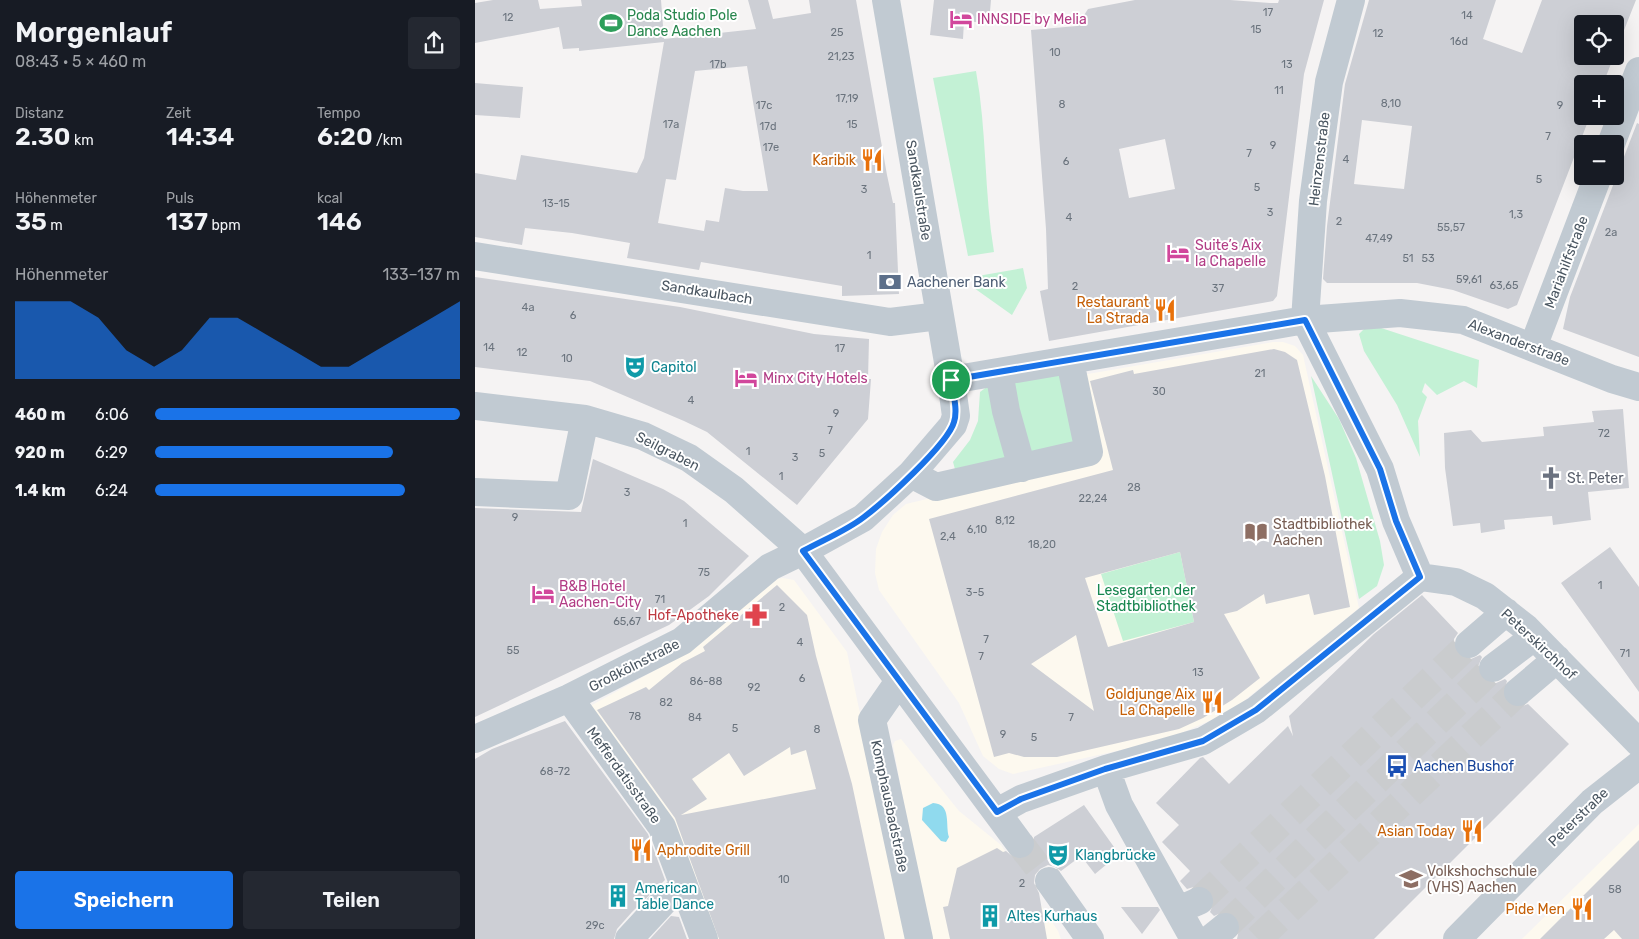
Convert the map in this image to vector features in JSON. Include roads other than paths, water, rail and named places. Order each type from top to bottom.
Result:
[{"type":"street","name":"Sandkaulstraße","points":[[886,0],[951,380]]},
{"type":"street","name":"Heinzenstraße","points":[[1305,320],[1313,200],[1329,82],[1351,0]]},
{"type":"street","points":[[1614,135],[1639,71]]},
{"type":"street","name":"Mariahilfstraße","points":[[1533,347],[1595,185]]},
{"type":"street","name":"Sandkaulbach","points":[[475,256],[619,277],[890,322],[939,316]]},
{"type":"street","name":"Alexanderstraße","points":[[951,380],[1305,320],[1400,313],[1463,320],[1612,379],[1639,387]]},
{"type":"street","points":[[997,812],[1021,799],[1105,769],[1203,741],[1256,710],[1420,577],[1396,521],[1380,469],[1305,320]]},
{"type":"street","points":[[911,474],[936,487],[1089,452],[1070,361]]},
{"type":"street","points":[[999,372],[1006,412],[1022,468]]},
{"type":"street","points":[[951,380],[956,416],[953,426],[911,474],[863,518],[803,551],[1020,844]]},
{"type":"street","name":"Seilgraben","points":[[475,406],[585,419],[643,436],[689,458],[734,490],[803,551]]},
{"type":"street","points":[[475,492],[569,496],[585,419]]},
{"type":"street","name":"Großkölnstraße","points":[[475,739],[569,698],[682,641],[770,567],[803,551]]},
{"type":"street","name":"Peterskirchhof","points":[[1420,577],[1457,582],[1485,596],[1534,637],[1639,743]]},
{"type":"street","points":[[1469,644],[1506,612]]},
{"type":"street","points":[[1493,668],[1534,637]]},
{"type":"street","points":[[1518,692],[1557,659]]},
{"type":"street","name":"Komphausbadstraße","points":[[899,681],[872,720],[919,939]]},
{"type":"street","name":"Mefferdatisstraße","points":[[569,698],[662,827],[705,939]]},
{"type":"street","name":"Peterstraße","points":[[1457,939],[1592,802],[1639,765]]},
{"type":"street","points":[[1105,769],[1119,805],[1189,906],[1194,939]]},
{"type":"street","points":[[1049,881],[1090,939]]},
{"type":"street","points":[[629,939],[666,899],[685,888]]},
{"type":"water","points":[[933,803],[943,807],[947,816],[949,837],[946,842],[941,841],[922,820],[923,808]]},
{"type":"tunnel","points":[[1199,901],[1469,644]]},
{"type":"tunnel","points":[[1225,927],[1493,668]]},
{"type":"tunnel","points":[[1258,939],[1518,692]]},
{"type":"tunnel","points":[[1020,844],[1049,881]]},
{"type":"place","name":"INNSIDE by Melia","points":[[961,19]]},
{"type":"place","name":"Poda Studio Pole Dance Aachen","points":[[611,23]]},
{"type":"place","name":"Karibik","points":[[872,160]]},
{"type":"place","name":"Suite’s Aix la Chapelle","points":[[1178,253]]},
{"type":"place","name":"Aachener Bank","points":[[890,282]]},
{"type":"place","name":"Restaurant La Strada","points":[[1165,310]]},
{"type":"place","name":"Capitol","points":[[635,367]]},
{"type":"place","name":"Minx City Hotels","points":[[746,378]]},
{"type":"place","name":"St. Peter","points":[[1551,478]]},
{"type":"place","name":"Stadtbibliothek Aachen","points":[[1256,532]]},
{"type":"place","name":"B&B Hotel Aachen-City","points":[[543,594]]},
{"type":"place","name":"Hof-Apotheke","points":[[756,615]]},
{"type":"place","name":"Goldjunge Aix La Chapelle","points":[[1212,702]]},
{"type":"place","name":"Aachen Bushof","points":[[1397,766]]},
{"type":"place","name":"Asian Today","points":[[1472,831]]},
{"type":"place","name":"Aphrodite Grill","points":[[641,850]]},
{"type":"place","name":"Klangbrücke","points":[[1058,855]]},
{"type":"place","name":"Volkshochschule (VHS) Aachen","points":[[1411,879]]},
{"type":"place","name":"American Table Dance","points":[[618,896]]},
{"type":"place","name":"Pide Men","points":[[1582,909]]},
{"type":"place","name":"Altes Kurhaus","points":[[990,916]]},
{"type":"park label","name":"Lesegarten der Stadtbibliothek","points":[[1146,598]]}]
